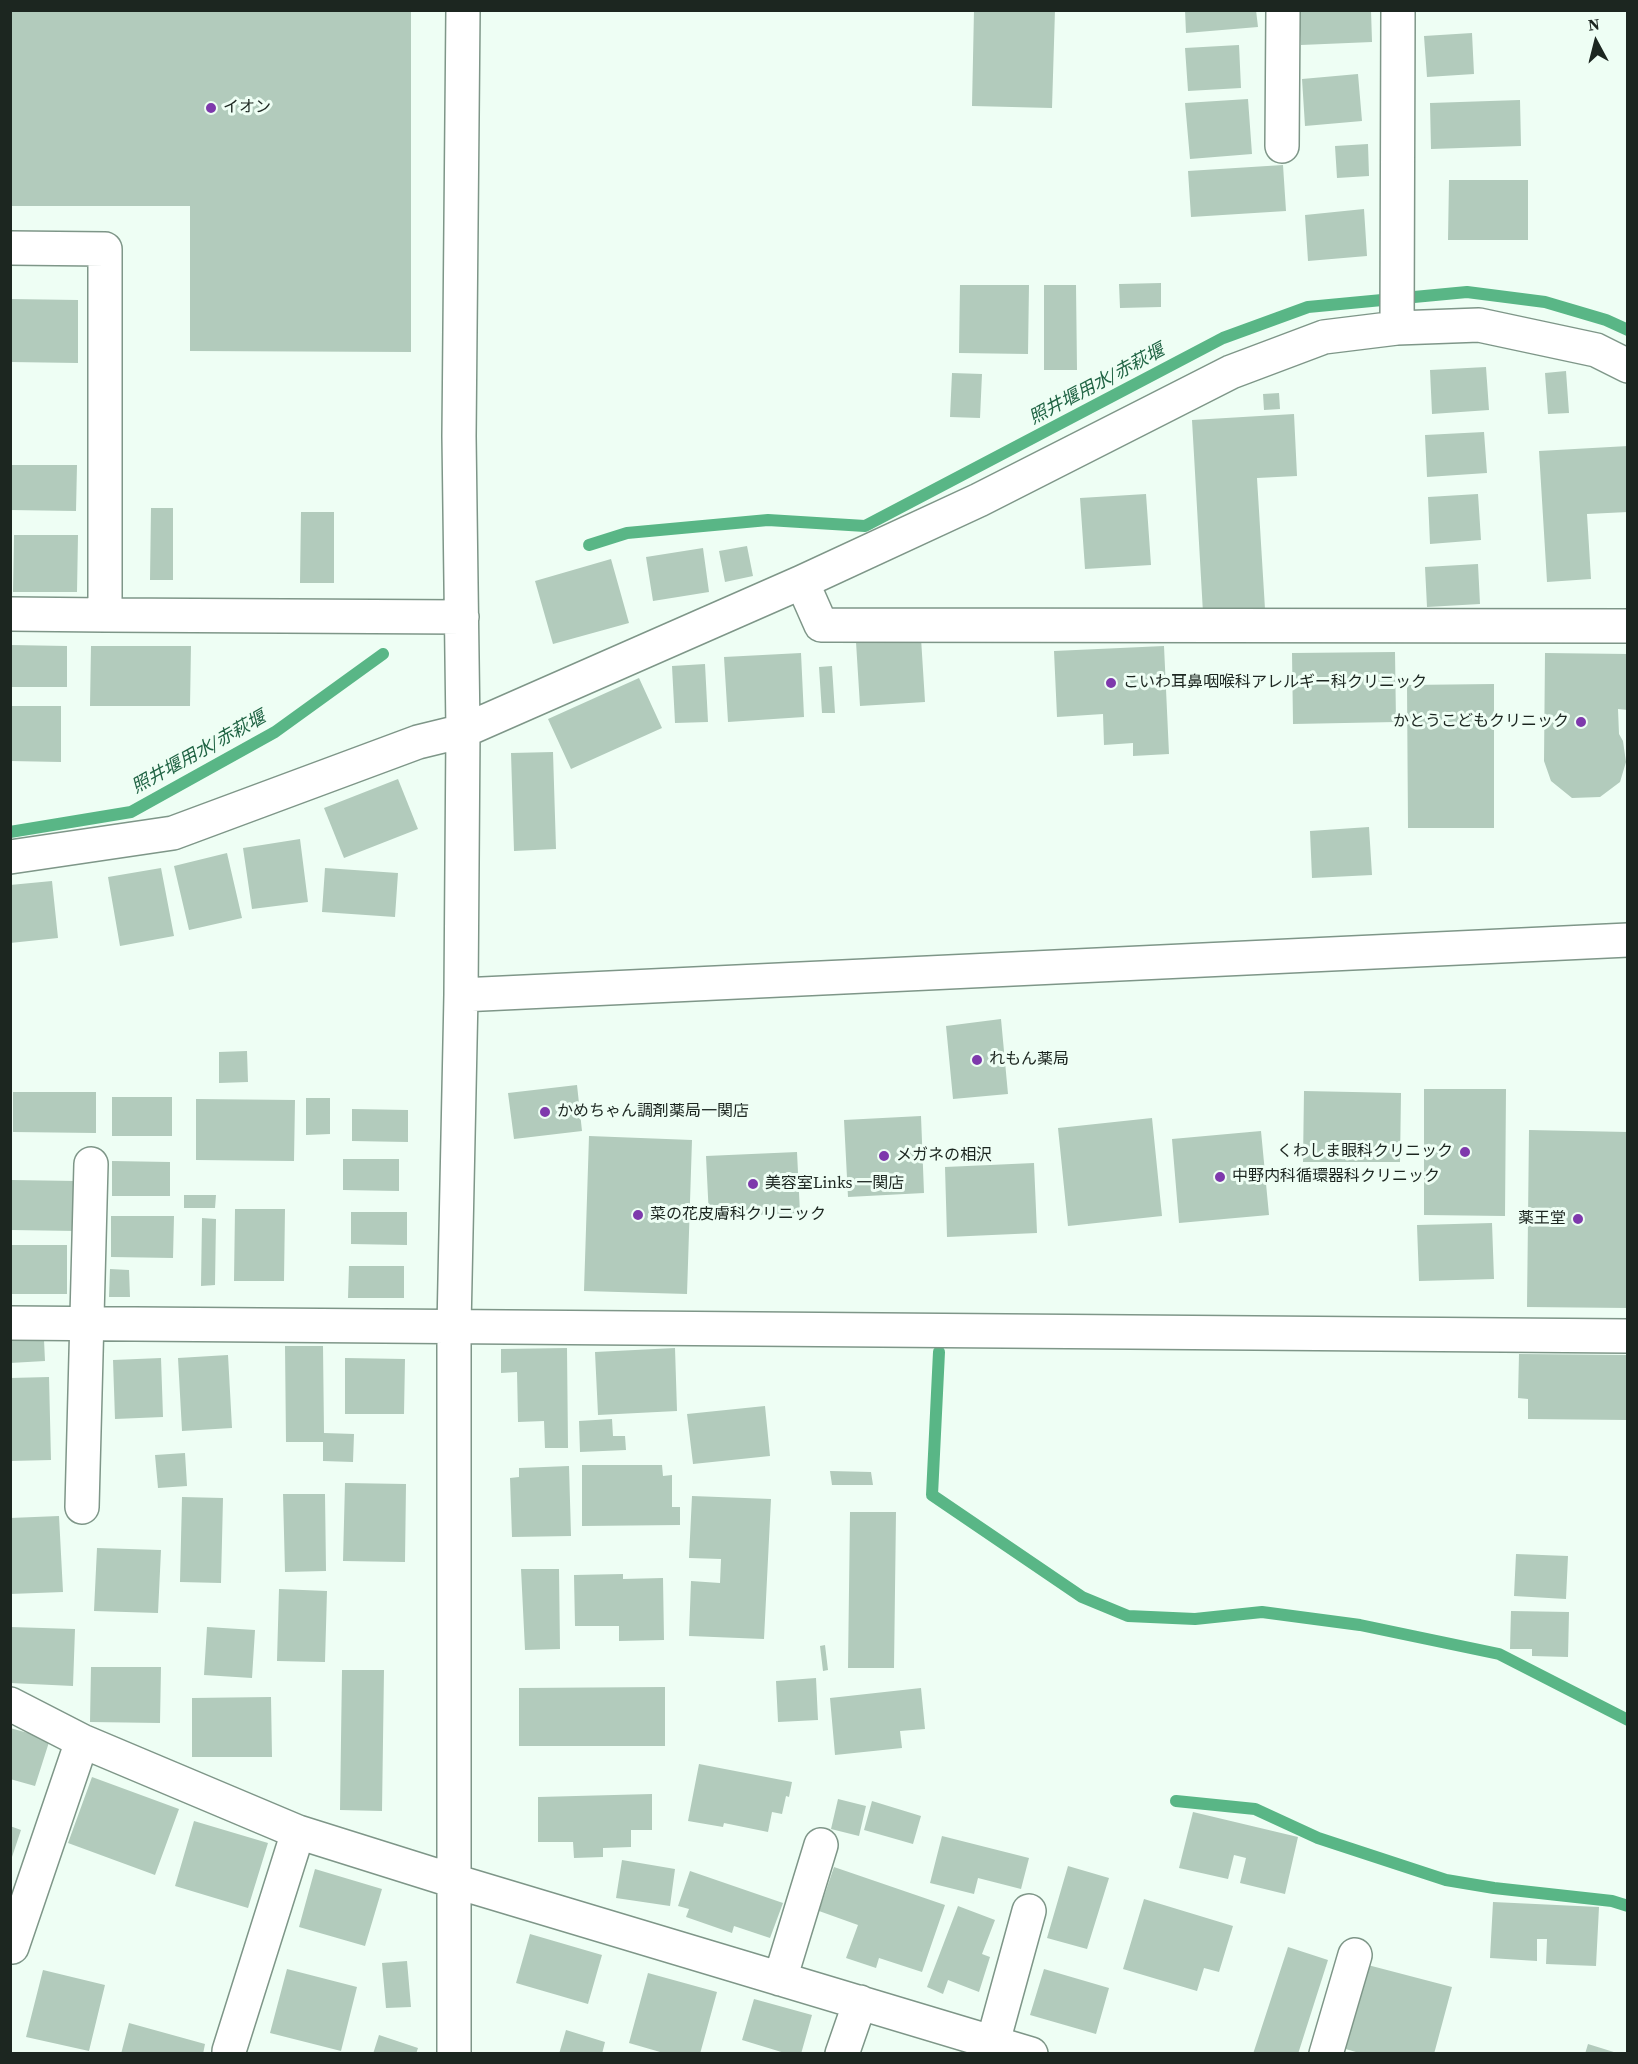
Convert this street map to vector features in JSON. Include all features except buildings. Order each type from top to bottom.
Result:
[{"type":"street","points":[[454,2054],[454,1327],[461,995],[463,731],[459,436],[464,10]]},
{"type":"street","points":[[1282,146],[1283,10]]},
{"type":"street","points":[[1397,328],[1398,10]]},
{"type":"street","points":[[10,248],[105,249],[105,615]]},
{"type":"street","points":[[10,857],[173,833],[418,742],[463,731],[802,582],[979,500],[1231,372],[1323,337],[1397,328],[1479,325],[1596,350],[1628,366]]},
{"type":"street","points":[[802,582],[821,625],[1628,626]]},
{"type":"street","points":[[10,614],[462,617]]},
{"type":"street","points":[[461,995],[1628,940]]},
{"type":"street","points":[[82,1507],[91,1164]]},
{"type":"street","points":[[10,1323],[1628,1336]]},
{"type":"street","points":[[10,1704],[82,1741],[298,1832],[1031,2054]]},
{"type":"street","points":[[12,1947],[82,1741]]},
{"type":"street","points":[[229,2051],[298,1832]]},
{"type":"street","points":[[780,1979],[821,1845]]},
{"type":"street","points":[[993,2042],[1029,1911]]},
{"type":"street","points":[[1326,2054],[1355,1955]]},
{"type":"street","points":[[842,2054],[860,2002]]},
{"type":"waterway","name":"照井堰用水/赤萩堰","points":[[589,545],[627,533],[768,520],[865,526],[1223,338],[1308,307],[1467,292],[1545,302],[1606,320],[1628,330]]},
{"type":"waterway","name":"照井堰用水/赤萩堰","points":[[10,832],[131,812],[275,732],[383,654]]},
{"type":"waterway","points":[[939,1352],[932,1495],[1082,1597],[1128,1616],[1195,1619],[1262,1612],[1360,1625],[1499,1654],[1628,1720]]},
{"type":"waterway","points":[[1176,1801],[1255,1809],[1318,1838],[1446,1880],[1494,1888],[1612,1901],[1628,1906]]},
{"type":"place","name":"イオン","points":[[211,108]]},
{"type":"place","name":"こいわ耳鼻咽喉科アレルギー科クリニック","points":[[1111,683]]},
{"type":"place","name":"かとうこどもクリニック","points":[[1581,722]]},
{"type":"place","name":"れもん薬局","points":[[977,1060]]},
{"type":"place","name":"かめちゃん調剤薬局一関店","points":[[545,1112]]},
{"type":"place","name":"くわしま眼科クリニック","points":[[1465,1152]]},
{"type":"place","name":"メガネの相沢","points":[[884,1156]]},
{"type":"place","name":"中野内科循環器科クリニック","points":[[1220,1177]]},
{"type":"place","name":"美容室Links 一関店","points":[[753,1184]]},
{"type":"place","name":"菜の花皮膚科クリニック","points":[[638,1215]]},
{"type":"place","name":"薬王堂","points":[[1578,1219]]}]
